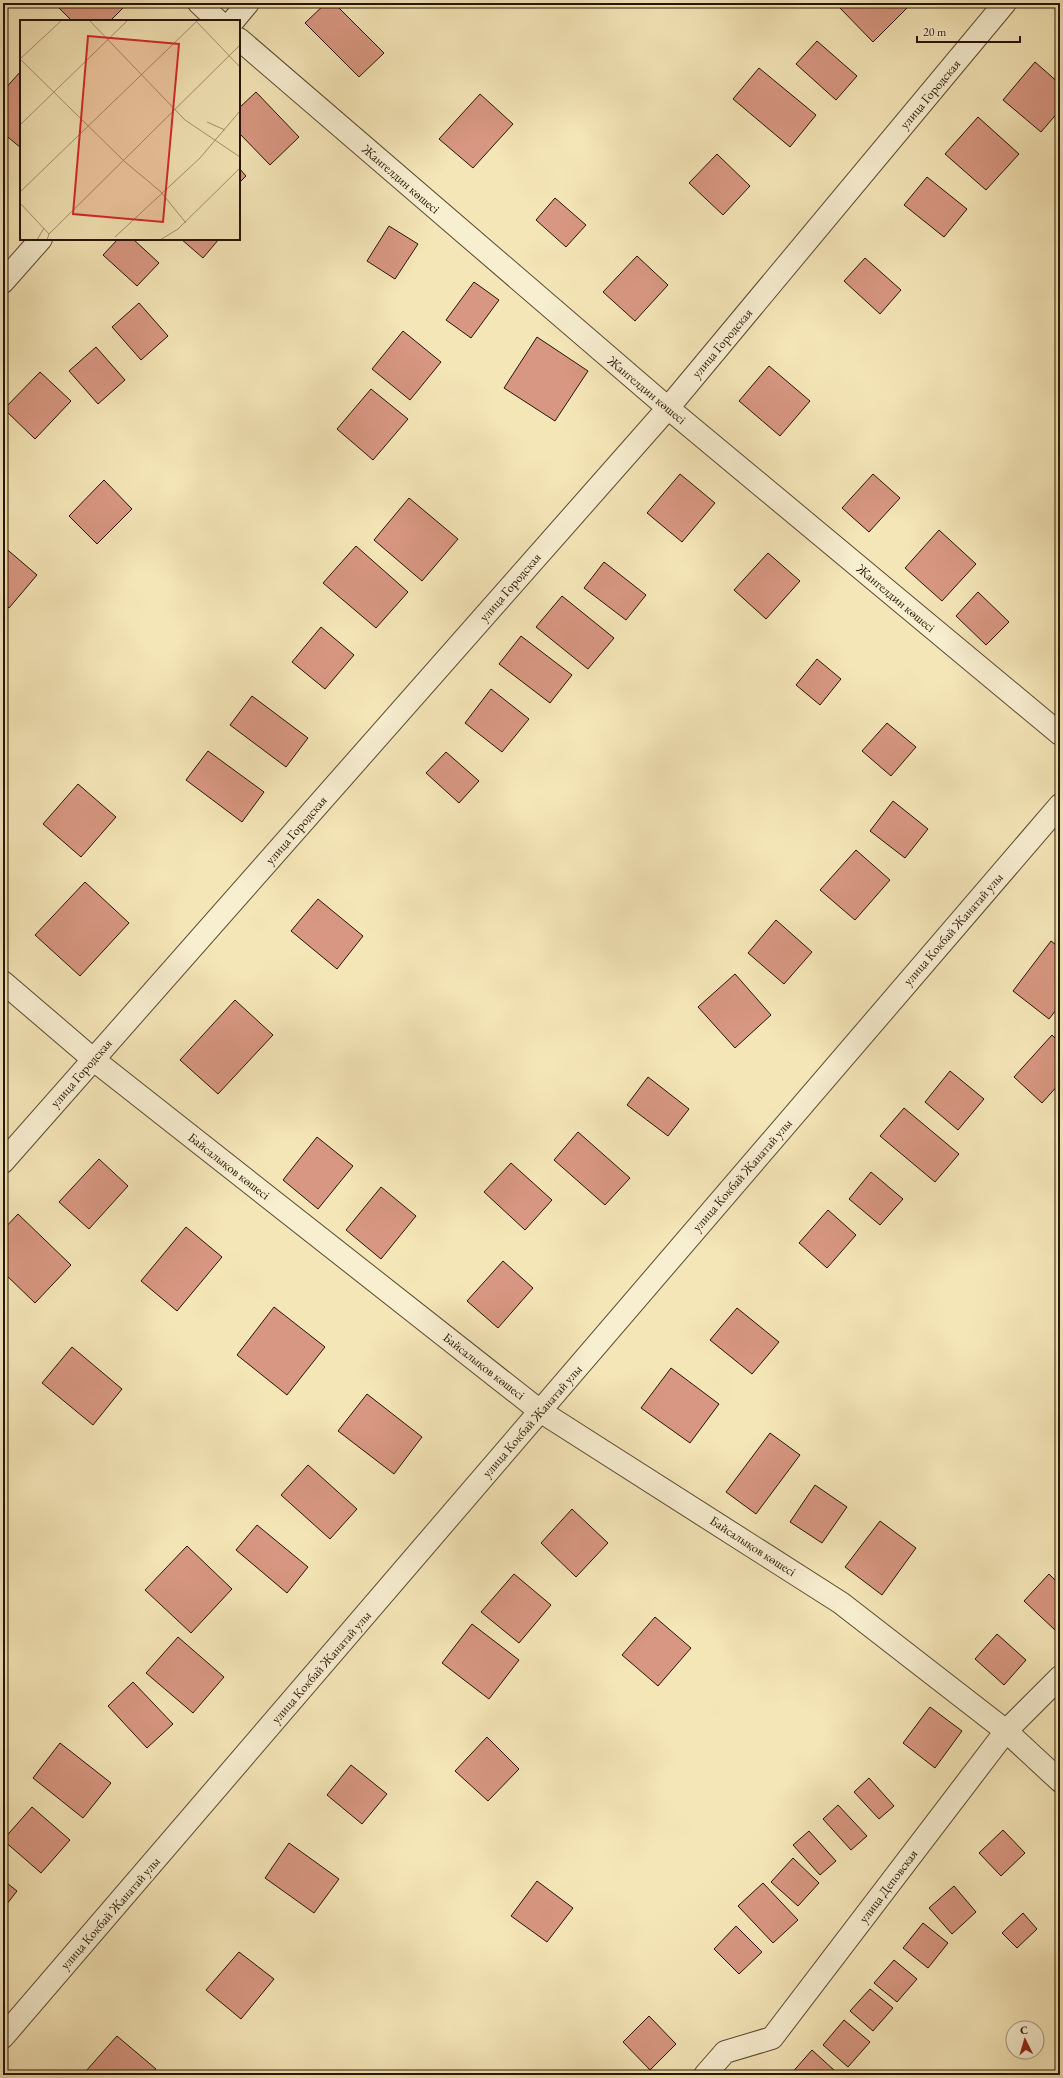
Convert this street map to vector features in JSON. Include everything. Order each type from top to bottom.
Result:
[{"type":"street","points":[[199,3],[217,20]]},
{"type":"street","points":[[233,20],[248,3]]},
{"type":"street","name":"улица Городская","points":[[3,1162],[668,408],[1006,3]]},
{"type":"street","name":"Жангелдин көшесі","points":[[240,40],[668,408],[1060,734]]},
{"type":"street","points":[[3,282],[40,240]]},
{"type":"street","name":"улица Кокбай Жанатай улы","points":[[3,2037],[1060,805]]},
{"type":"street","name":"Байсалықов көшесі","points":[[3,982],[94,1060],[540,1411],[841,1603],[1006,1732],[1060,1781]]},
{"type":"street","name":"улица Деповская","points":[[705,2075],[724,2052],[772,2038],[1006,1732],[1060,1677]]},
{"type":"building","points":[[62,3],[128,3],[111,20],[71,20],[58,7]]},
{"type":"building","points":[[326,3],[334,3],[384,53],[359,77],[305,23]]},
{"type":"building","points":[[844,3],[908,3],[910,5],[873,42],[839,7]]},
{"type":"building","points":[[817,41],[857,76],[836,100],[796,64]]},
{"type":"building","points":[[1035,62],[1060,84],[1060,110],[1041,132],[1003,100]]},
{"type":"building","points":[[759,68],[816,115],[790,147],[733,99]]},
{"type":"building","points":[[20,72],[20,147],[3,133],[3,91]]},
{"type":"building","points":[[256,92],[299,137],[270,165],[240,134],[240,107]]},
{"type":"building","points":[[480,94],[513,124],[473,168],[439,139]]},
{"type":"building","points":[[978,117],[1019,154],[986,190],[945,154]]},
{"type":"building","points":[[717,154],[750,186],[723,215],[689,183]]},
{"type":"building","points":[[240,169],[246,176],[240,182]]},
{"type":"building","points":[[927,177],[967,209],[944,237],[904,205]]},
{"type":"building","points":[[555,198],[586,225],[566,247],[536,220]]},
{"type":"building","points":[[389,226],[418,244],[395,279],[367,261]]},
{"type":"building","points":[[117,240],[134,240],[159,263],[137,286],[103,255]]},
{"type":"building","points":[[182,240],[218,240],[203,258]]},
{"type":"building","points":[[637,256],[668,285],[635,321],[603,292]]},
{"type":"building","points":[[865,258],[901,290],[880,314],[844,281]]},
{"type":"building","points":[[474,282],[499,300],[471,338],[446,320]]},
{"type":"building","points":[[139,303],[168,336],[141,360],[112,327]]},
{"type":"building","points":[[403,331],[441,362],[410,400],[372,369]]},
{"type":"building","points":[[537,337],[588,371],[555,421],[504,388]]},
{"type":"building","points":[[96,347],[125,380],[98,404],[69,371]]},
{"type":"building","points":[[769,366],[810,401],[780,436],[739,401]]},
{"type":"building","points":[[40,372],[71,401],[35,439],[4,409]]},
{"type":"building","points":[[371,389],[408,419],[373,460],[337,429]]},
{"type":"building","points":[[680,474],[715,503],[682,542],[647,513]]},
{"type":"building","points":[[873,474],[900,498],[869,532],[842,508]]},
{"type":"building","points":[[104,480],[132,509],[97,544],[69,516]]},
{"type":"building","points":[[409,498],[458,539],[422,581],[374,540]]},
{"type":"building","points":[[939,530],[976,564],[942,601],[905,568]]},
{"type":"building","points":[[3,546],[37,575],[9,608],[3,604]]},
{"type":"building","points":[[356,546],[408,592],[376,628],[323,583]]},
{"type":"building","points":[[768,553],[800,581],[766,619],[734,590]]},
{"type":"building","points":[[604,562],[646,595],[626,620],[584,588]]},
{"type":"building","points":[[978,592],[1009,622],[986,645],[956,616]]},
{"type":"building","points":[[562,596],[614,638],[588,669],[536,627]]},
{"type":"building","points":[[321,627],[354,655],[325,689],[292,662]]},
{"type":"building","points":[[521,636],[572,675],[550,703],[499,664]]},
{"type":"building","points":[[817,659],[841,679],[820,705],[796,685]]},
{"type":"building","points":[[491,689],[529,719],[502,752],[465,723]]},
{"type":"building","points":[[252,696],[308,738],[286,767],[230,725]]},
{"type":"building","points":[[887,723],[916,747],[891,776],[862,751]]},
{"type":"building","points":[[208,751],[264,792],[242,822],[186,780]]},
{"type":"building","points":[[446,752],[479,781],[459,803],[426,773]]},
{"type":"building","points":[[78,784],[116,817],[81,857],[43,824]]},
{"type":"building","points":[[893,801],[928,829],[905,858],[870,831]]},
{"type":"building","points":[[856,850],[890,880],[855,920],[820,890]]},
{"type":"building","points":[[85,882],[129,923],[80,976],[35,935]]},
{"type":"building","points":[[318,899],[363,936],[337,969],[291,931]]},
{"type":"building","points":[[776,920],[812,952],[784,984],[748,953]]},
{"type":"building","points":[[1051,941],[1060,948],[1060,1005],[1049,1019],[1013,991]]},
{"type":"building","points":[[735,974],[771,1015],[735,1048],[698,1007]]},
{"type":"building","points":[[235,1000],[273,1035],[218,1094],[180,1060]]},
{"type":"building","points":[[1052,1035],[1060,1043],[1060,1083],[1042,1103],[1014,1077]]},
{"type":"building","points":[[950,1071],[984,1099],[958,1130],[925,1102]]},
{"type":"building","points":[[648,1077],[689,1109],[668,1136],[627,1105]]},
{"type":"building","points":[[904,1108],[959,1154],[935,1182],[880,1136]]},
{"type":"building","points":[[578,1132],[630,1178],[605,1205],[554,1160]]},
{"type":"building","points":[[317,1137],[353,1166],[318,1209],[283,1180]]},
{"type":"building","points":[[99,1159],[128,1186],[89,1229],[59,1202]]},
{"type":"building","points":[[511,1163],[552,1200],[525,1230],[484,1192]]},
{"type":"building","points":[[871,1172],[903,1199],[880,1225],[849,1199]]},
{"type":"building","points":[[381,1187],[416,1216],[381,1259],[346,1230]]},
{"type":"building","points":[[828,1210],[856,1235],[827,1268],[799,1243]]},
{"type":"building","points":[[18,1214],[71,1265],[35,1303],[3,1272],[3,1230]]},
{"type":"building","points":[[186,1227],[222,1257],[177,1311],[141,1281]]},
{"type":"building","points":[[503,1261],[533,1288],[498,1328],[467,1301]]},
{"type":"building","points":[[274,1307],[325,1347],[287,1395],[237,1355]]},
{"type":"building","points":[[737,1308],[779,1342],[752,1374],[710,1340]]},
{"type":"building","points":[[72,1347],[122,1389],[93,1425],[42,1383]]},
{"type":"building","points":[[671,1368],[719,1404],[690,1443],[641,1408]]},
{"type":"building","points":[[367,1394],[422,1437],[394,1474],[338,1431]]},
{"type":"building","points":[[770,1433],[800,1455],[756,1514],[726,1492]]},
{"type":"building","points":[[308,1465],[357,1509],[330,1539],[281,1495]]},
{"type":"building","points":[[815,1485],[847,1507],[822,1543],[790,1522]]},
{"type":"building","points":[[572,1509],[608,1543],[576,1577],[541,1543]]},
{"type":"building","points":[[880,1521],[916,1548],[882,1595],[845,1567]]},
{"type":"building","points":[[257,1525],[308,1567],[287,1593],[236,1550]]},
{"type":"building","points":[[187,1546],[232,1589],[191,1633],[145,1590]]},
{"type":"building","points":[[514,1574],[551,1605],[519,1643],[481,1612]]},
{"type":"building","points":[[1049,1574],[1060,1585],[1060,1625],[1055,1630],[1024,1601]]},
{"type":"building","points":[[655,1617],[691,1648],[658,1686],[622,1655]]},
{"type":"building","points":[[472,1624],[519,1660],[489,1699],[442,1663]]},
{"type":"building","points":[[997,1634],[1026,1660],[1004,1685],[975,1659]]},
{"type":"building","points":[[178,1637],[224,1677],[193,1713],[146,1673]]},
{"type":"building","points":[[133,1682],[173,1724],[147,1748],[108,1706]]},
{"type":"building","points":[[930,1707],[962,1731],[935,1768],[903,1743]]},
{"type":"building","points":[[487,1737],[519,1769],[488,1801],[455,1771]]},
{"type":"building","points":[[60,1743],[111,1783],[83,1818],[33,1778]]},
{"type":"building","points":[[351,1765],[387,1794],[362,1824],[327,1795]]},
{"type":"building","points":[[869,1778],[894,1806],[879,1819],[854,1792]]},
{"type":"building","points":[[838,1805],[867,1836],[851,1850],[823,1819]]},
{"type":"building","points":[[32,1807],[70,1840],[41,1873],[3,1840]]},
{"type":"building","points":[[1003,1830],[1025,1853],[1001,1876],[979,1853]]},
{"type":"building","points":[[809,1831],[836,1861],[820,1875],[793,1845]]},
{"type":"building","points":[[289,1843],[339,1879],[314,1913],[265,1878]]},
{"type":"building","points":[[793,1858],[819,1883],[798,1906],[771,1882]]},
{"type":"building","points":[[3,1880],[17,1891],[3,1909]]},
{"type":"building","points":[[537,1881],[573,1908],[547,1942],[511,1916]]},
{"type":"building","points":[[763,1883],[798,1920],[773,1943],[738,1906]]},
{"type":"building","points":[[954,1886],[976,1912],[952,1934],[929,1908]]},
{"type":"building","points":[[1023,1913],[1037,1929],[1017,1948],[1002,1933]]},
{"type":"building","points":[[923,1923],[948,1943],[928,1968],[903,1948]]},
{"type":"building","points":[[736,1926],[762,1952],[739,1974],[714,1949]]},
{"type":"building","points":[[239,1952],[274,1979],[241,2019],[206,1990]]},
{"type":"building","points":[[894,1960],[917,1979],[897,2002],[874,1983]]},
{"type":"building","points":[[870,1989],[893,2008],[873,2031],[850,2011]]},
{"type":"building","points":[[649,2016],[676,2044],[650,2070],[623,2042]]},
{"type":"building","points":[[844,2020],[870,2042],[848,2067],[823,2045]]},
{"type":"building","points":[[117,2036],[156,2069],[150,2075],[90,2075],[86,2071]]},
{"type":"building","points":[[812,2050],[835,2071],[831,2075],[790,2075]]}]
